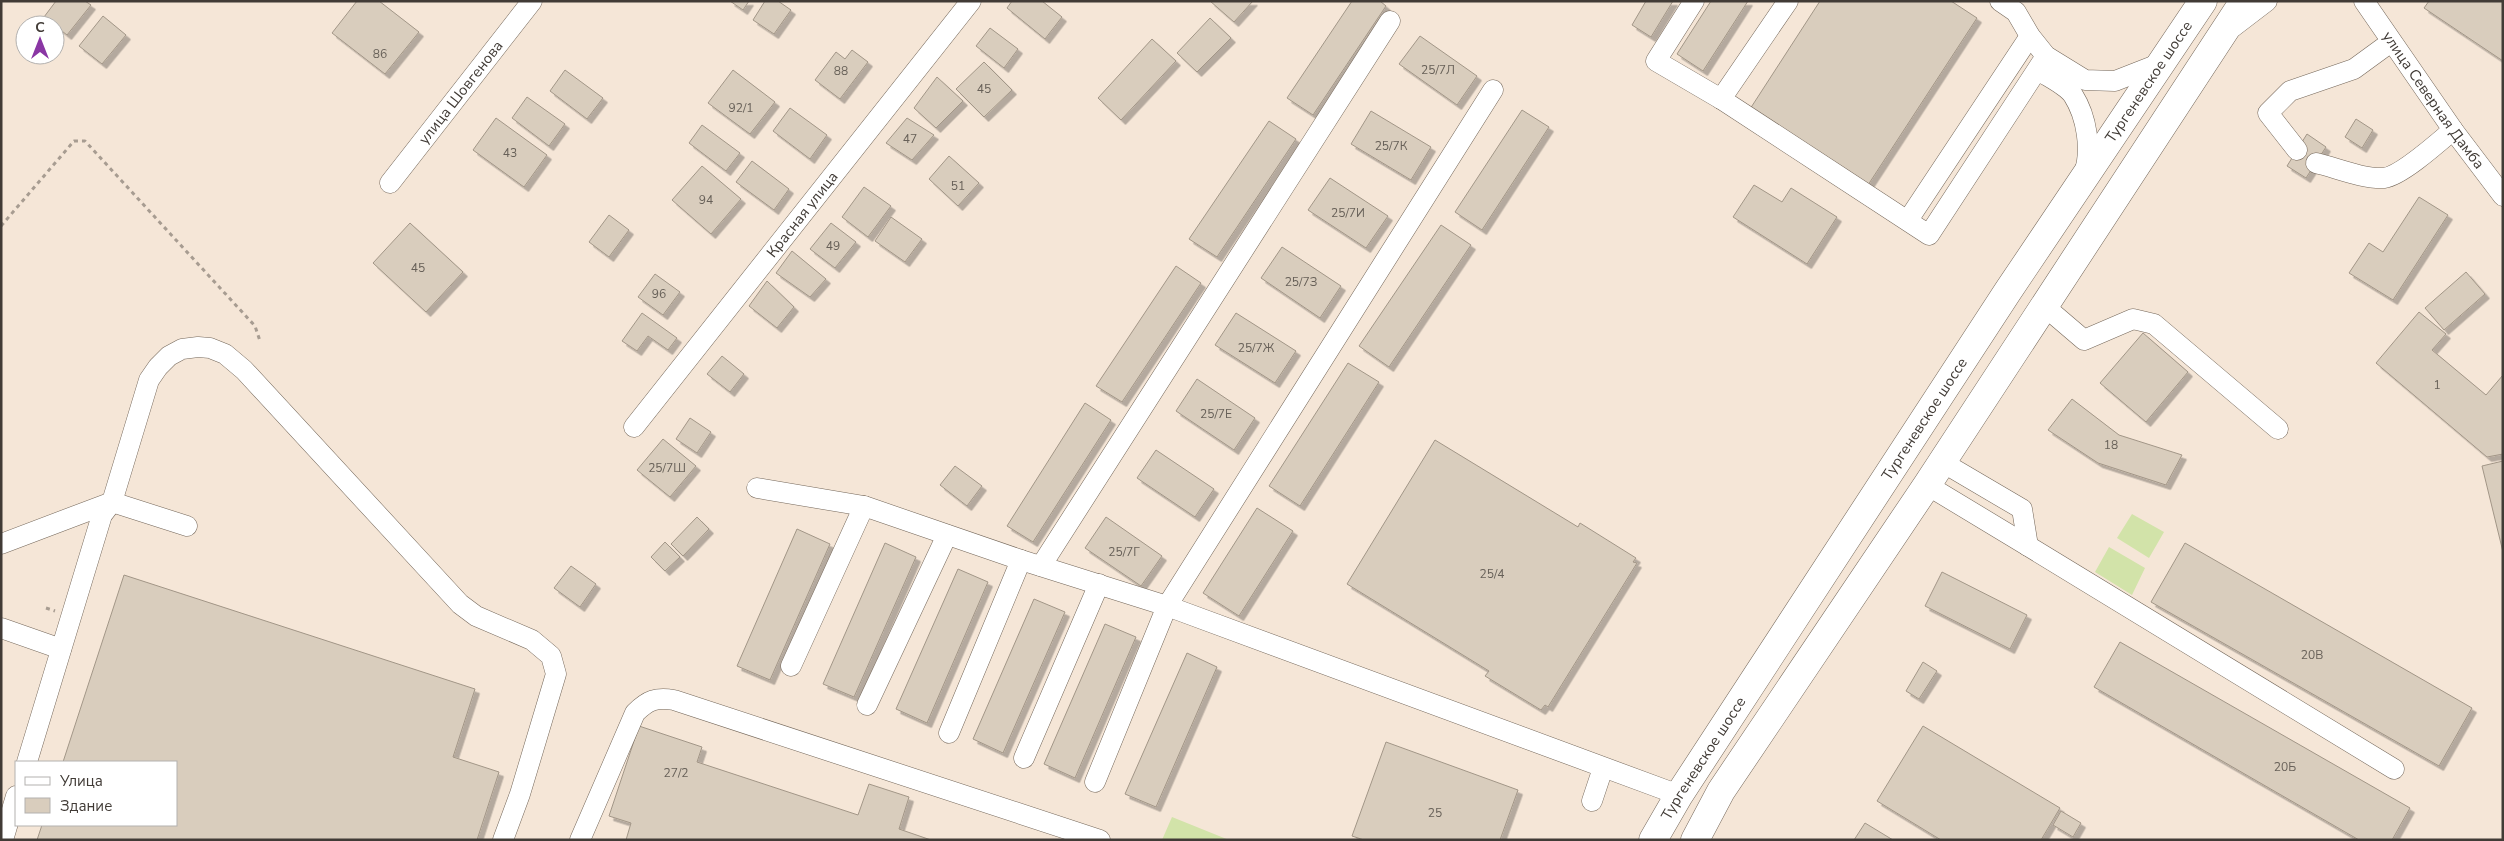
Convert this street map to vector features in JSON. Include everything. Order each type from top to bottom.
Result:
[{"type":"highway","name":"Тургеневское шоссе","points":[[1653,840],[1679,795],[2203,1]]},
{"type":"highway","points":[[1695,840],[1721,791],[1927,485],[2043,305],[2244,1]]},
{"type":"street","name":"улица Шовгенова","points":[[390,183],[532,1]]},
{"type":"street","name":"Красная улица","points":[[634,427],[971,1]]},
{"type":"street","points":[[1694,1],[1656,61],[1721,99],[1908,220],[1928,235],[2042,63]]},
{"type":"street","points":[[1721,99],[1788,1]]},
{"type":"street","points":[[2000,1],[2016,12],[2030,36],[2042,63],[2072,94],[2084,121],[2088,160],[2080,185]]},
{"type":"street","points":[[2222,36],[2267,1]]},
{"type":"street","name":"улица Северная Дамба","points":[[2364,2],[2453,130],[2503,196]]},
{"type":"street","points":[[1041,566],[1390,21]]},
{"type":"street","points":[[1908,220],[2030,36]]},
{"type":"street","points":[[2297,150],[2268,113],[2290,91],[2354,69],[2391,42]]},
{"type":"street","points":[[2042,63],[2085,80],[2115,82],[2161,63]]},
{"type":"street","points":[[1095,782],[1167,606],[1493,90]]},
{"type":"street","points":[[2316,163],[2359,174],[2385,178],[2409,165],[2453,130]]},
{"type":"street","points":[[2043,305],[2084,340],[2133,319],[2154,324],[2278,429]]},
{"type":"street","points":[[26,761],[102,515],[112,502],[149,380],[169,356],[182,349],[210,348],[225,354],[244,370],[460,604],[476,616],[532,640],[551,656],[556,674],[520,794],[503,840]]},
{"type":"street","points":[[1942,462],[2022,509],[2028,546]]},
{"type":"street","points":[[1927,485],[2394,769]]},
{"type":"street","points":[[757,488],[864,506],[1021,560],[1167,606],[1679,795]]},
{"type":"street","points":[[1,544],[112,502],[187,526]]},
{"type":"street","points":[[791,666],[864,506]]},
{"type":"street","points":[[867,706],[947,535]]},
{"type":"street","points":[[949,733],[1021,560]]},
{"type":"street","points":[[1024,758],[1099,584]]},
{"type":"street","points":[[1,628],[61,649]]},
{"type":"street","points":[[580,840],[636,713],[647,701],[660,698],[674,700],[1100,840]]},
{"type":"street","points":[[1592,800],[1603,768]]},
{"type":"street","points":[[3,840],[15,799]]},
{"type":"path","points":[[1,226],[74,141],[85,141],[255,326],[260,340]]},
{"type":"green space","points":[[2132,514],[2164,532],[2149,558],[2117,538]]},
{"type":"green space","points":[[2109,547],[2145,568],[2132,595],[2095,572]]},
{"type":"green space","points":[[1172,817],[1229,840],[1162,840]]},
{"type":"building","points":[[56,1],[85,1],[91,5],[67,35],[65,33],[65,15],[46,15]]},
{"type":"building","points":[[357,1],[379,1],[419,32],[385,74],[332,33]]},
{"type":"building","points":[[730,1],[749,1],[743,10]]},
{"type":"building","points":[[765,1],[778,1],[791,10],[774,34],[753,20]]},
{"type":"building","points":[[1012,1],[1042,1],[1062,17],[1045,39],[1007,8]]},
{"type":"building","points":[[1210,1],[1253,1],[1234,22]]},
{"type":"building","points":[[1352,1],[1380,1],[1386,6],[1313,115],[1287,98]]},
{"type":"building","points":[[1646,1],[1673,1],[1651,37],[1632,25]]},
{"type":"building","points":[[1711,1],[1748,1],[1703,71],[1677,54]]},
{"type":"building","points":[[1820,1],[1951,1],[1977,18],[1868,185],[1750,109]]},
{"type":"building","points":[[2429,1],[2503,1],[2503,61],[2424,8]]},
{"type":"building","points":[[103,16],[126,35],[102,64],[79,46]]},
{"type":"building","points":[[1210,18],[1231,38],[1197,72],[1177,53]]},
{"type":"building","points":[[990,28],[1018,49],[1004,68],[976,46]]},
{"type":"building","points":[[1420,36],[1477,76],[1457,105],[1399,64]]},
{"type":"building","points":[[1152,39],[1176,61],[1121,120],[1098,98]]},
{"type":"building","points":[[852,50],[868,62],[840,99],[815,80],[836,52],[845,59]]},
{"type":"building","points":[[984,62],[1012,90],[984,117],[956,89]]},
{"type":"building","points":[[565,70],[603,98],[587,119],[550,91]]},
{"type":"building","points":[[733,70],[775,102],[750,134],[708,103]]},
{"type":"building","points":[[937,77],[963,101],[936,128],[914,108]]},
{"type":"building","points":[[527,97],[565,124],[549,146],[512,118]]},
{"type":"building","points":[[790,108],[827,135],[810,159],[773,131]]},
{"type":"building","points":[[1522,110],[1549,127],[1482,230],[1455,212]]},
{"type":"building","points":[[1371,111],[1431,147],[1411,180],[1351,144]]},
{"type":"building","points":[[496,118],[547,155],[524,187],[473,150]]},
{"type":"building","points":[[907,118],[934,135],[912,160],[886,143]]},
{"type":"building","points":[[2356,119],[2373,130],[2362,148],[2345,137]]},
{"type":"building","points":[[1269,121],[1296,139],[1217,257],[1189,239]]},
{"type":"building","points":[[702,125],[740,153],[726,171],[689,143]]},
{"type":"building","points":[[2307,134],[2326,147],[2306,178],[2287,166]]},
{"type":"building","points":[[949,156],[979,183],[958,206],[929,179]]},
{"type":"building","points":[[752,161],[789,189],[774,210],[736,182]]},
{"type":"building","points":[[702,166],[741,199],[711,234],[672,200]]},
{"type":"building","points":[[1330,178],[1388,216],[1366,248],[1308,210]]},
{"type":"building","points":[[1754,185],[1782,202],[1791,188],[1837,217],[1807,264],[1733,217]]},
{"type":"building","points":[[864,187],[891,206],[868,237],[842,217]]},
{"type":"building","points":[[2419,197],[2448,215],[2393,300],[2349,273],[2369,243],[2383,252]]},
{"type":"building","points":[[609,215],[629,230],[609,257],[589,242]]},
{"type":"building","points":[[891,217],[922,239],[905,262],[875,241]]},
{"type":"building","points":[[410,223],[463,272],[426,312],[373,263]]},
{"type":"building","points":[[831,223],[856,242],[835,268],[810,249]]},
{"type":"building","points":[[1441,225],[1471,245],[1389,367],[1359,346]]},
{"type":"building","points":[[1282,247],[1341,286],[1320,318],[1261,278]]},
{"type":"building","points":[[792,251],[826,279],[810,297],[776,273]]},
{"type":"building","points":[[1176,266],[1201,283],[1122,402],[1096,386]]},
{"type":"building","points":[[2466,272],[2485,294],[2444,330],[2425,308]]},
{"type":"building","points":[[655,274],[680,292],[663,315],[638,297]]},
{"type":"building","points":[[767,281],[794,307],[777,328],[749,306]]},
{"type":"building","points":[[2419,312],[2446,334],[2432,350],[2486,395],[2503,375],[2503,454],[2487,457],[2376,363]]},
{"type":"building","points":[[642,313],[677,338],[668,350],[648,336],[637,351],[622,341]]},
{"type":"building","points":[[1236,313],[1296,351],[1275,383],[1215,345]]},
{"type":"building","points":[[2143,333],[2188,372],[2146,422],[2100,383]]},
{"type":"building","points":[[722,356],[744,374],[730,392],[707,374]]},
{"type":"building","points":[[1348,363],[1379,382],[1300,506],[1269,486]]},
{"type":"building","points":[[1197,379],[1255,418],[1234,450],[1176,411]]},
{"type":"building","points":[[2072,399],[2119,435],[2182,455],[2166,485],[2098,463],[2048,430]]},
{"type":"building","points":[[1085,403],[1111,420],[1033,542],[1007,526]]},
{"type":"building","points":[[690,418],[711,432],[697,453],[676,439]]},
{"type":"building","points":[[663,439],[696,466],[670,497],[637,470]]},
{"type":"building","points":[[1435,440],[1578,527],[1580,523],[1636,558],[1633,562],[1637,563],[1548,707],[1545,705],[1541,710],[1485,676],[1489,671],[1347,584]]},
{"type":"building","points":[[1156,450],[1214,489],[1195,517],[1137,478]]},
{"type":"building","points":[[2503,461],[2503,552],[2482,466]]},
{"type":"building","points":[[955,466],[982,486],[967,506],[940,485]]},
{"type":"building","points":[[1257,508],[1293,531],[1239,616],[1203,593]]},
{"type":"building","points":[[697,517],[709,529],[683,556],[671,544]]},
{"type":"building","points":[[1106,517],[1162,556],[1141,586],[1085,548]]},
{"type":"building","points":[[797,529],[830,544],[770,680],[737,666]]},
{"type":"building","points":[[665,542],[680,557],[665,571],[651,557]]},
{"type":"building","points":[[885,543],[916,557],[854,697],[823,684]]},
{"type":"building","points":[[2185,543],[2472,708],[2439,766],[2151,602]]},
{"type":"building","points":[[571,566],[596,584],[580,607],[554,588]]},
{"type":"building","points":[[958,569],[988,582],[927,723],[896,709]]},
{"type":"building","points":[[1942,572],[2027,615],[2010,649],[1925,606]]},
{"type":"building","points":[[124,575],[475,689],[453,757],[499,772],[477,840],[37,840],[42,826],[178,826],[178,761],[63,761]]},
{"type":"building","points":[[1034,599],[1065,612],[1003,753],[973,739]]},
{"type":"building","points":[[1105,624],[1136,637],[1075,778],[1044,764]]},
{"type":"building","points":[[2120,642],[2410,808],[2392,840],[2359,840],[2094,687]]},
{"type":"building","points":[[1187,653],[1217,667],[1156,807],[1125,794]]},
{"type":"building","points":[[1923,662],[1937,671],[1919,699],[1906,691]]},
{"type":"building","points":[[639,726],[702,747],[697,762],[858,815],[869,784],[909,797],[899,829],[931,840],[626,840],[631,823],[609,816]]},
{"type":"building","points":[[1923,726],[2060,808],[2041,840],[1941,840],[1877,801]]},
{"type":"building","points":[[1386,742],[1518,790],[1500,840],[1364,840],[1352,836]]},
{"type":"building","points":[[2061,811],[2081,823],[2073,837],[2053,825]]},
{"type":"building","points":[[1865,823],[1893,840],[1854,840]]}]
